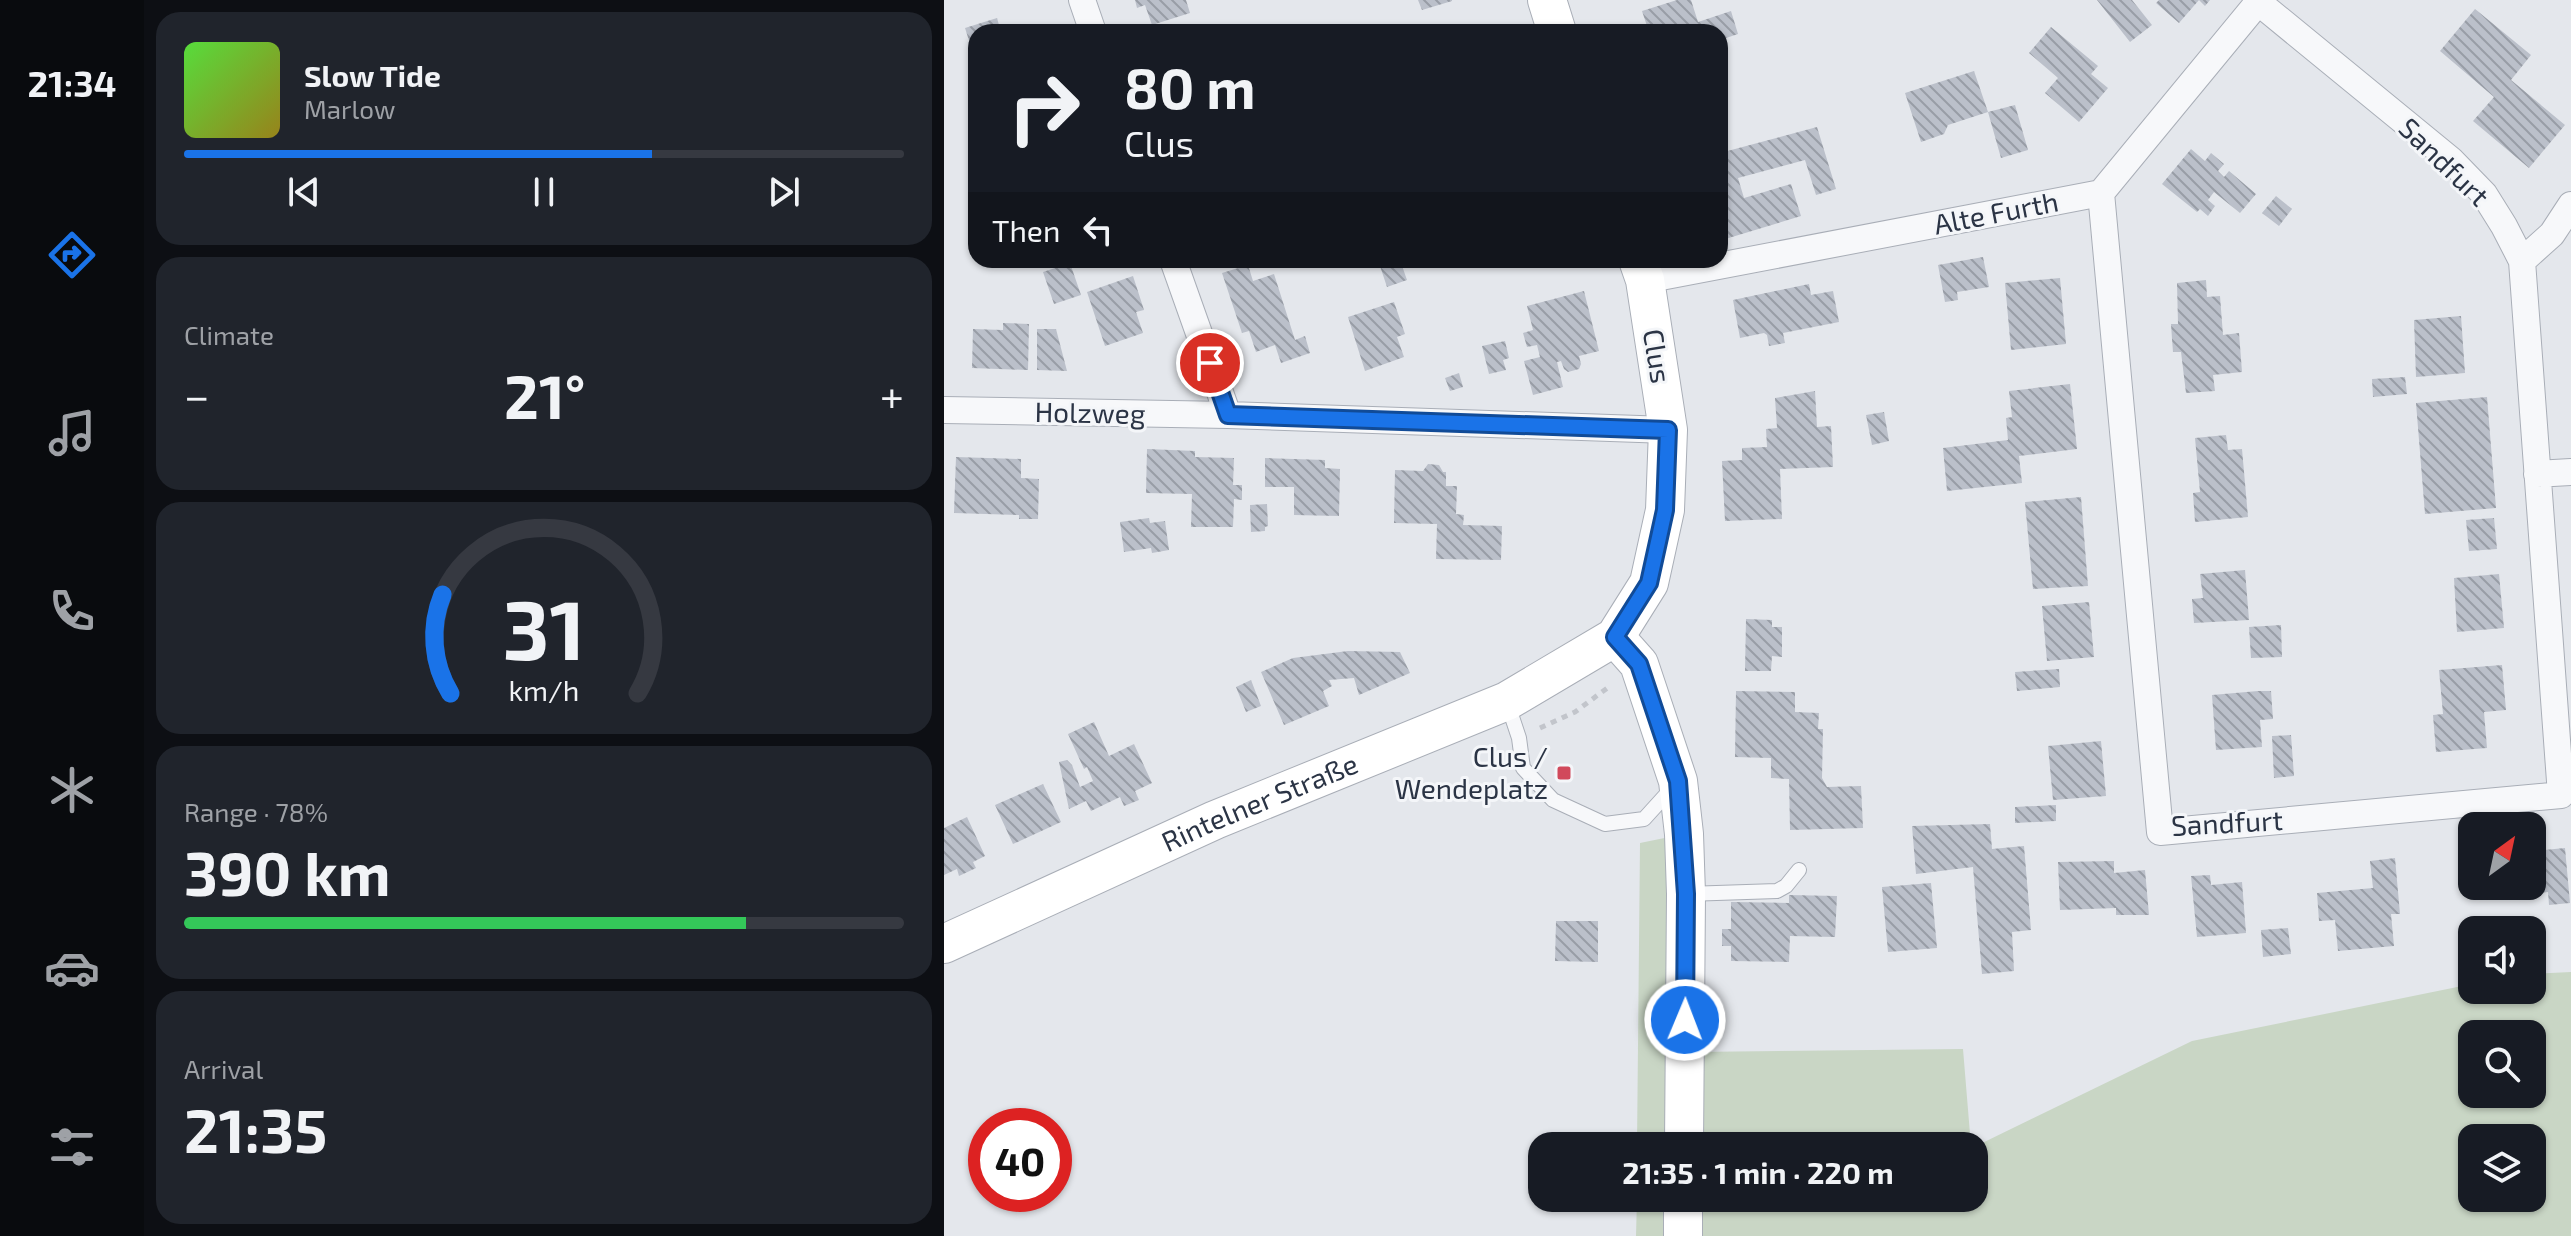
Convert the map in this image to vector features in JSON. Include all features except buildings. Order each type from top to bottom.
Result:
[{"type":"main road","points":[[1547,0],[1554,24]]},
{"type":"main road","name":"Clus","points":[[1615,637],[1649,583],[1665,510],[1668,430],[1642,270]]},
{"type":"main road","points":[[1615,637],[1639,664],[1678,781],[1686,894],[1684,1132]]},
{"type":"main road","name":"Rintelner Straße","points":[[944,944],[1215,820],[1507,701],[1615,637]]},
{"type":"main road","points":[[1683,1212],[1683,1236]]},
{"type":"street","points":[[1082,0],[1090,24]]},
{"type":"street","points":[[2101,193],[2259,1]]},
{"type":"street","name":"Sandfurt","points":[[2101,193],[2160,832],[2561,795],[2522,261],[2484,194],[2451,160],[2259,1]]},
{"type":"street","name":"Alte Furth","points":[[1728,256],[2101,193]]},
{"type":"street","points":[[2522,261],[2552,234],[2571,205]]},
{"type":"street","points":[[1176,268],[1228,415]]},
{"type":"street","name":"Holzweg","points":[[944,410],[1228,415],[1668,430]]},
{"type":"street","points":[[2537,474],[2571,472]]},
{"type":"lane","points":[[1507,701],[1519,738],[1523,768],[1553,800],[1605,824],[1644,819],[1678,781]]},
{"type":"lane","points":[[1686,894],[1777,891],[1786,886],[1799,870]]},
{"type":"green space","points":[[1684,834],[1690,1052],[1963,1049],[1970,1132],[1637,1132],[1640,843]]},
{"type":"green space","points":[[2571,972],[2571,1236],[1636,1236],[1637,1212],[1988,1212],[1988,1140],[2192,1041],[2458,987],[2458,1004],[2546,1004],[2546,973]]},
{"type":"place","name":"Clus / Wendeplatz","points":[[1564,773]]},
{"type":"route","points":[[1210,363],[1228,415],[1668,430],[1665,510],[1649,583],[1615,637],[1639,664],[1678,781],[1686,894],[1685,1020]]}]
